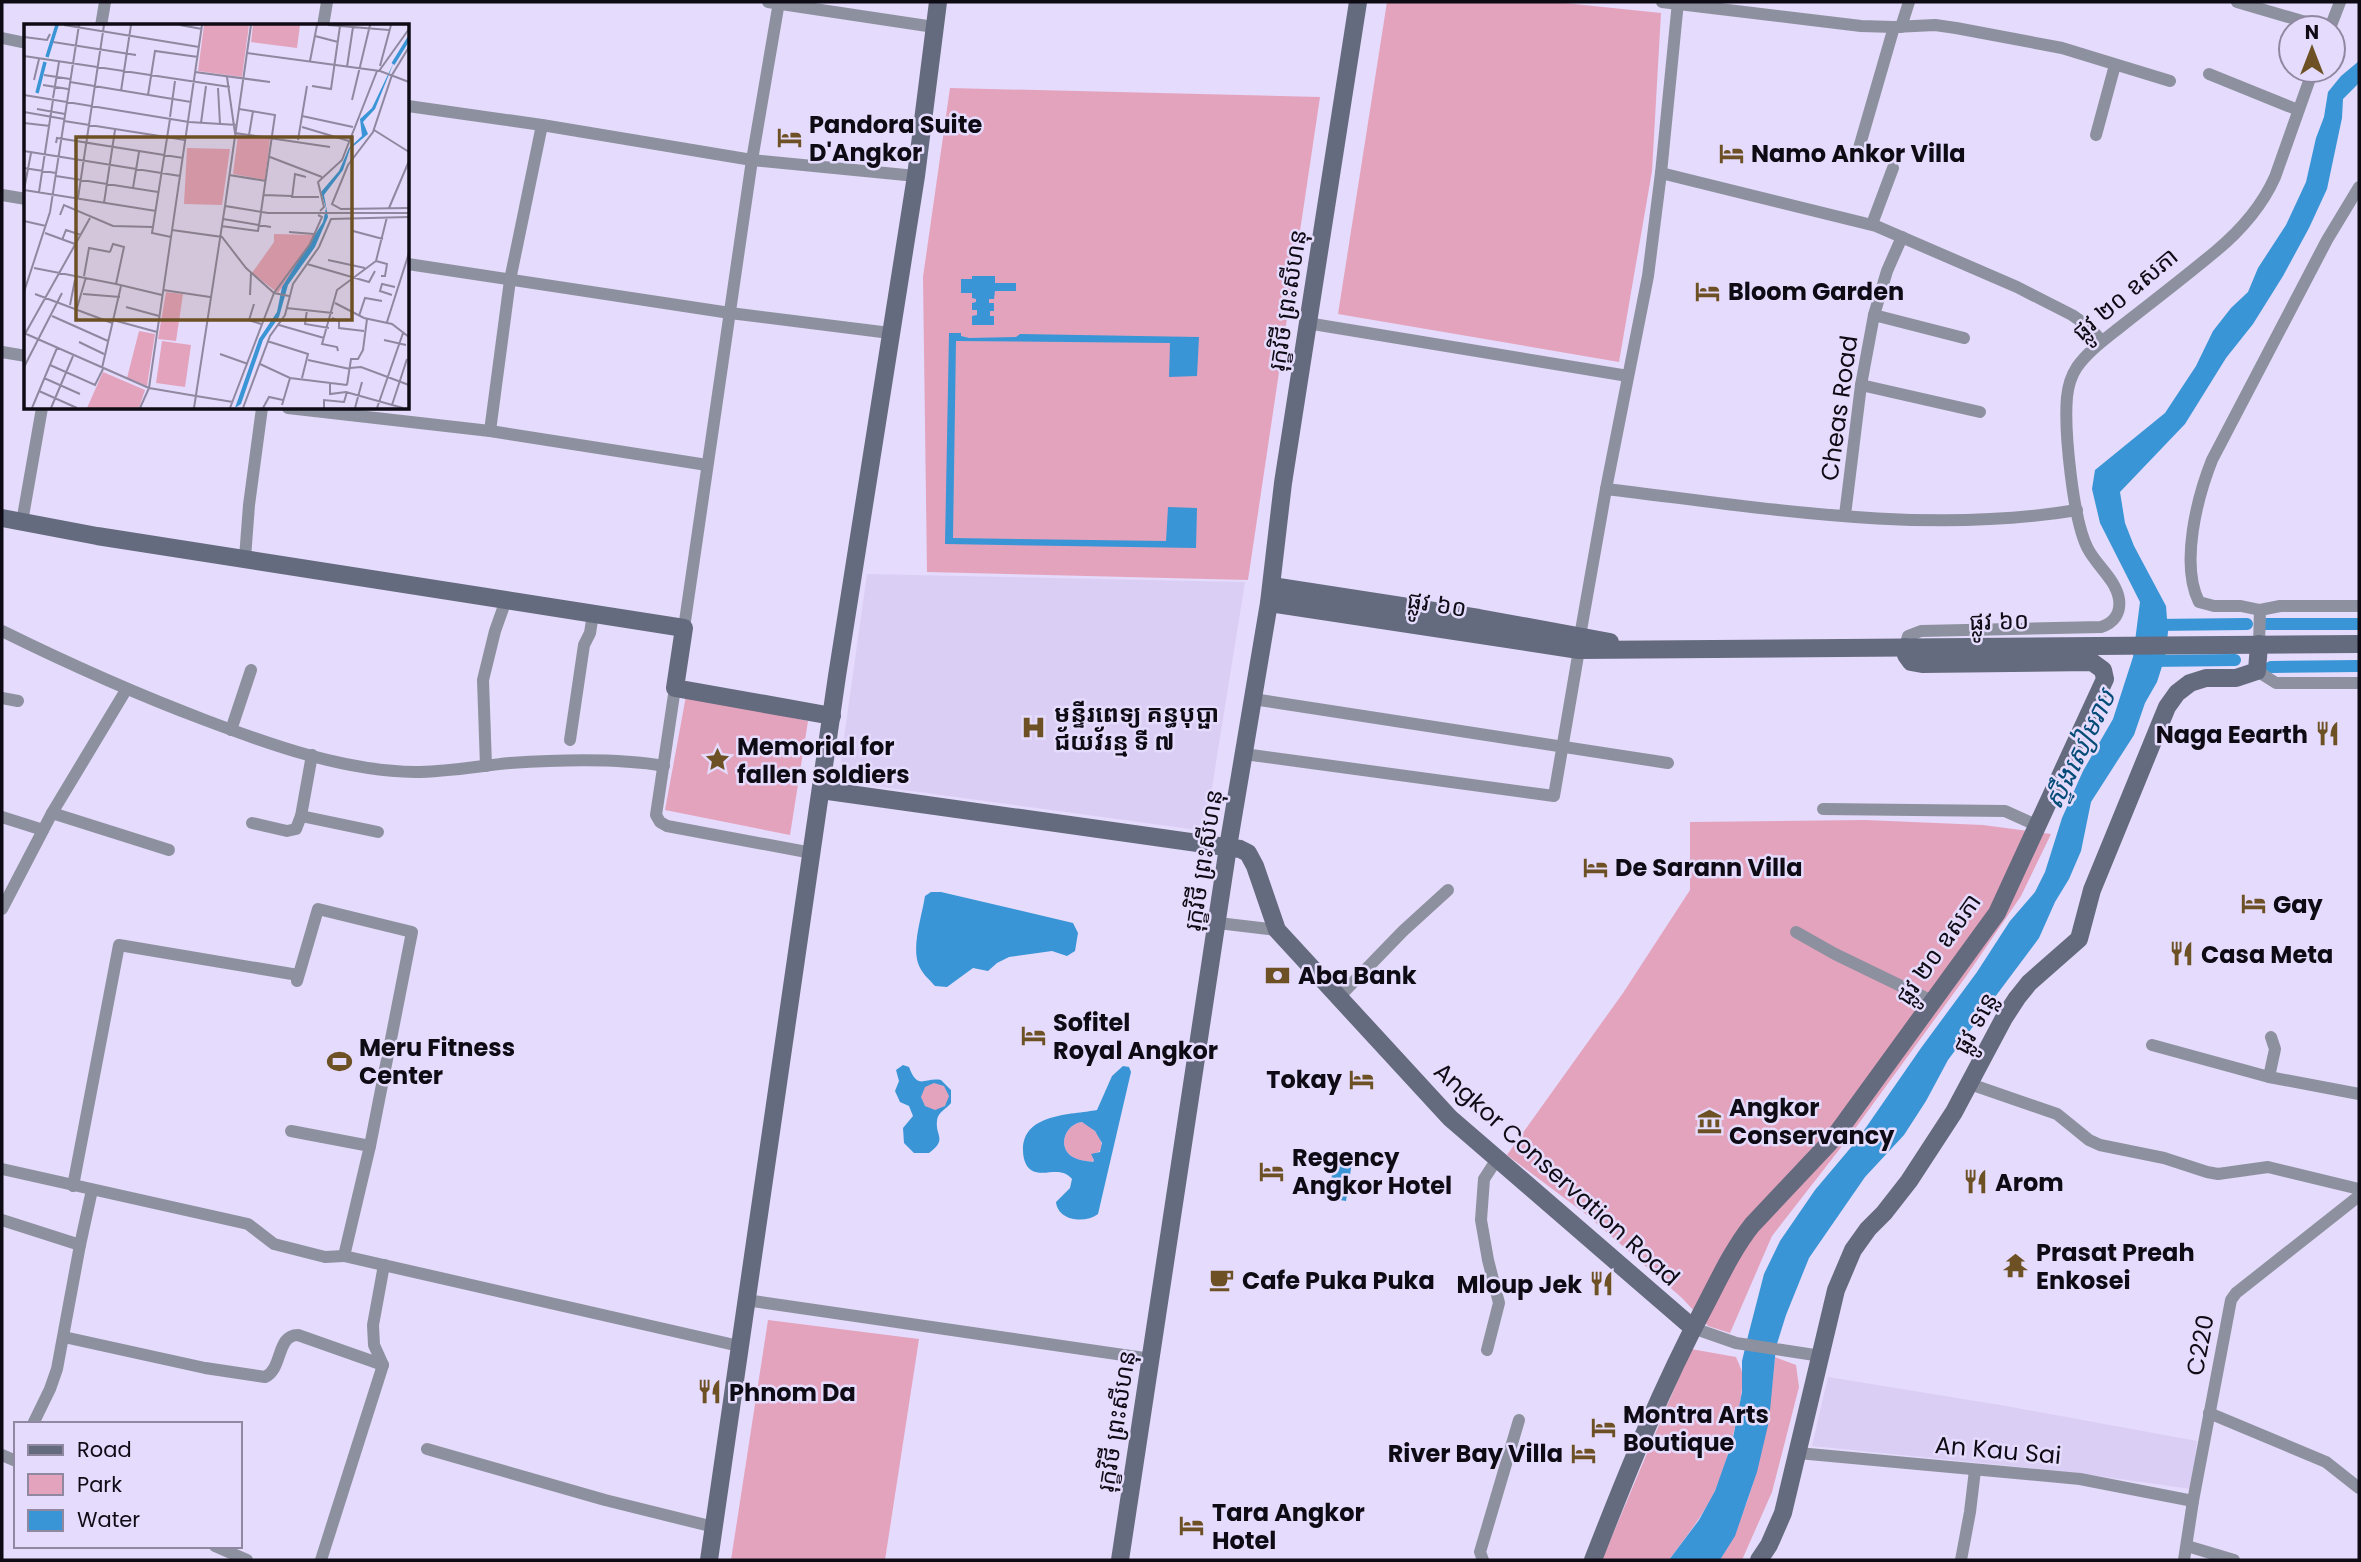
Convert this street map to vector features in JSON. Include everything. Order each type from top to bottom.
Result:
[{"type":"street","points":[[101,24],[105,2]]},
{"type":"street","points":[[323,24],[327,2]]},
{"type":"street","points":[[812,853],[667,826],[660,822],[656,815],[752,160],[776,2],[934,27]]},
{"type":"street","points":[[709,1560],[832,716],[916,176],[938,2]]},
{"type":"street","name":"រុក្ខវិថី ព្រះសីហនុ","points":[[1120,1560],[1228,847],[1270,595],[1283,483],[1357,2]]},
{"type":"street","points":[[1662,2],[1861,26],[1935,25],[1956,28],[2062,48],[2171,81]]},
{"type":"street","points":[[1859,148],[1898,27],[1909,2]]},
{"type":"street","points":[[2237,2],[2279,14]]},
{"type":"street","points":[[1244,754],[1555,796],[1606,489],[1648,276],[1678,3]]},
{"type":"street","points":[[2,38],[24,43]]},
{"type":"street","points":[[2096,135],[2115,65]]},
{"type":"street","points":[[2208,74],[2298,110]]},
{"type":"street","name":"ផ្លូវ ២០ ឧសភា","points":[[1593,1560],[1633,1457],[1693,1328],[1740,1240],[1832,1140],[1997,913],[2105,679],[2103,670],[2092,662],[1912,662],[1906,655],[1908,636],[1920,631],[2101,627],[2110,624],[2116,617],[2119,598],[2088,549],[2077,510],[2069,456],[2069,383],[2078,365],[2102,341],[2238,231],[2269,191],[2308,84]]},
{"type":"street","points":[[410,106],[752,160],[916,176]]},
{"type":"street","points":[[490,432],[510,280],[542,125]]},
{"type":"street","points":[[1872,224],[1894,168]]},
{"type":"street","points":[[1661,173],[1872,224],[2062,310],[2088,326],[2102,341]]},
{"type":"street","points":[[2359,187],[2328,240],[2212,460],[2199,497],[2194,522],[2191,567],[2194,592],[2199,602],[2214,606],[2241,606],[2260,610],[2280,606],[2359,606]]},
{"type":"street","points":[[2,195],[24,199]]},
{"type":"street","points":[[1874,314],[1887,271],[1902,237]]},
{"type":"street","points":[[410,264],[730,313],[890,333]]},
{"type":"street","name":"Cheas Road","points":[[1845,515],[1861,385],[1874,314],[1964,338]]},
{"type":"street","points":[[1307,323],[1628,376]]},
{"type":"street","points":[[2,352],[24,356]]},
{"type":"street","points":[[1861,385],[1980,412]]},
{"type":"street","points":[[22,522],[42,410]]},
{"type":"street","points":[[244,558],[262,410]]},
{"type":"street","points":[[305,410],[490,432],[707,465]]},
{"type":"street","points":[[1606,489],[1845,515],[1928,521],[2010,519],[2077,510]]},
{"type":"street","points":[[2,519],[684,628]]},
{"type":"street","name":"ផ្លូវ ៦០","points":[[1270,595],[1580,643],[1640,648],[2359,644]]},
{"type":"street","points":[[486,766],[483,680],[506,600]]},
{"type":"street","points":[[2260,610],[2257,671],[2276,683],[2359,683]]},
{"type":"street","points":[[570,740],[584,645],[590,633],[593,614]]},
{"type":"street","points":[[2,631],[126,690],[231,730],[312,755],[371,768],[416,772],[583,761],[664,766]]},
{"type":"street","points":[[231,730],[251,670]]},
{"type":"street","name":"ផ្លូវ ទន្លេ","points":[[1759,1560],[1783,1513],[1836,1290],[1853,1250],[1909,1181],[1954,1112],[2004,1018],[2023,990],[2079,939],[2092,890],[2166,707],[2177,693],[2190,683],[2206,678],[2236,678],[2257,671]]},
{"type":"street","points":[[675,688],[832,716]]},
{"type":"street","points":[[2,909],[52,813],[126,690]]},
{"type":"street","points":[[2,698],[18,701]]},
{"type":"street","points":[[1254,699],[1668,762]]},
{"type":"street","points":[[252,823],[292,832],[296,829],[301,816],[312,755]]},
{"type":"street","points":[[821,790],[1228,847],[1248,853],[1277,930],[1218,923]]},
{"type":"street","points":[[1823,809],[2005,811],[2036,825]]},
{"type":"street","points":[[52,813],[169,850]]},
{"type":"street","points":[[301,816],[378,832]]},
{"type":"street","points":[[2,817],[43,830]]},
{"type":"street","points":[[1339,997],[1403,931],[1448,890]]},
{"type":"street","points":[[73,1186],[119,945],[298,978],[318,909],[412,932],[370,1146],[344,1256]]},
{"type":"street","name":"Angkor Conservation Road","points":[[1277,930],[1450,1118],[1693,1328]]},
{"type":"street","points":[[1796,932],[1932,1001]]},
{"type":"street","points":[[2269,1077],[2275,1049],[2271,1037]]},
{"type":"street","points":[[2152,1045],[2269,1077],[2359,1094]]},
{"type":"street","points":[[1970,1084],[2057,1114],[2089,1140],[2100,1145],[2164,1158],[2218,1174],[2268,1167],[2359,1189]]},
{"type":"street","points":[[291,1132],[370,1146]]},
{"type":"street","points":[[1488,1350],[1499,1303],[1481,1220],[1484,1179],[1497,1158]]},
{"type":"street","points":[[2,1170],[248,1224],[274,1244],[326,1257],[344,1256],[740,1346]]},
{"type":"street","points":[[34,1422],[50,1389],[64,1337],[92,1190]]},
{"type":"street","name":"C220","points":[[2184,1560],[2228,1309],[2236,1293],[2359,1196]]},
{"type":"street","points":[[2,1220],[80,1245]]},
{"type":"street","points":[[325,1559],[383,1365],[374,1345],[373,1325],[384,1265]]},
{"type":"street","points":[[746,1300],[1151,1359]]},
{"type":"street","points":[[1693,1328],[1736,1343],[1821,1356]]},
{"type":"street","points":[[64,1337],[205,1368],[265,1377],[272,1374],[276,1368],[285,1339],[298,1335],[383,1365]]},
{"type":"street","points":[[2208,1413],[2326,1462],[2359,1488]]},
{"type":"street","points":[[1483,1560],[1480,1552],[1518,1420]]},
{"type":"street","points":[[427,1449],[605,1500],[714,1527]]},
{"type":"street","name":"An Kau Sai","points":[[1798,1453],[2080,1479],[2193,1501]]},
{"type":"street","points":[[1961,1560],[1975,1470]]},
{"type":"street","points":[[2187,1546],[2234,1560]]},
{"type":"street","points":[[220,1548],[247,1560]]},
{"type":"shaded area","name":"មន្ទីរពេទ្យ គន្ធបុប្ផា ជ័យវ័រន្ម ទី ៧","points":[[867,574],[1245,582],[1205,831],[838,781]]},
{"type":"shaded area","points":[[1828,1377],[2197,1441],[2191,1489],[2070,1472],[1812,1446]]},
{"type":"green space","points":[[1387,2],[1555,2],[1661,13],[1652,171],[1619,362],[1338,314]]},
{"type":"green space","points":[[950,88],[1320,97],[1248,580],[927,572],[923,277]]},
{"type":"green space","points":[[686,696],[808,721],[790,835],[665,810]]},
{"type":"green space","points":[[1865,820],[1983,825],[2051,834],[2021,896],[1967,975],[1846,1141],[1772,1236],[1730,1333],[1708,1326],[1682,1298],[1587,1215],[1507,1155],[1623,993],[1690,890],[1690,822]]},
{"type":"green space","points":[[935,1082],[945,1086],[949,1096],[945,1106],[935,1110],[925,1106],[921,1096],[925,1086]]},
{"type":"green space","points":[[1082,1122],[1093,1130],[1101,1141],[1102,1150],[1096,1153],[1093,1162],[1071,1156],[1065,1146],[1068,1131]]},
{"type":"green space","points":[[768,1320],[919,1339],[885,1560],[731,1560]]},
{"type":"green space","points":[[1691,1349],[1736,1357],[1742,1372],[1738,1415],[1719,1482],[1704,1511],[1669,1560],[1602,1560]]},
{"type":"green space","points":[[1775,1357],[1796,1365],[1799,1387],[1772,1492],[1742,1560],[1720,1560],[1743,1512],[1759,1462]]},
{"type":"water","name":"ស្ទឹងសៀមរាប","points":[[2359,61],[2359,83],[2343,99],[2342,118],[2327,189],[2309,228],[2253,324],[2226,358],[2185,424],[2120,492],[2125,523],[2134,546],[2166,606],[2168,632],[2165,657],[2134,735],[2091,802],[2081,851],[2069,879],[2039,938],[1948,1060],[1904,1135],[1865,1177],[1809,1258],[1776,1347],[1769,1421],[1757,1472],[1735,1536],[1720,1560],[1669,1560],[1699,1520],[1715,1491],[1732,1443],[1742,1392],[1742,1361],[1764,1274],[1780,1241],[1815,1190],[1858,1139],[2010,921],[2035,892],[2045,872],[2062,818],[2083,771],[2113,719],[2133,657],[2140,602],[2100,523],[2092,489],[2095,470],[2165,413],[2196,366],[2213,331],[2248,292],[2258,268],[2286,225],[2306,182],[2328,92],[2334,84],[2347,84],[2347,71]]},
{"type":"water","points":[[972,276],[995,276],[995,283],[1016,283],[1016,291],[995,291],[994,299],[989,299],[989,303],[994,303],[994,311],[990,311],[990,316],[994,316],[994,325],[972,325],[972,316],[977,315],[977,310],[972,310],[972,303],[976,302],[976,299],[972,298],[972,293],[961,293],[961,279],[972,279]]},
{"type":"water","points":[[949,333],[961,333],[961,336],[969,338],[1016,337],[1020,334],[1199,337],[1197,376],[1169,377],[1170,343],[956,341],[953,538],[1166,541],[1168,507],[1197,508],[1196,548],[945,544]]},
{"type":"water","points":[[931,892],[941,892],[1073,923],[1078,933],[1075,951],[1067,956],[1052,951],[1009,957],[988,971],[973,968],[947,987],[935,986],[921,970],[916,955],[925,896]]},
{"type":"water","points":[[903,1065],[909,1067],[915,1079],[941,1080],[951,1090],[951,1103],[937,1118],[938,1144],[929,1153],[914,1153],[904,1143],[903,1128],[913,1116],[909,1106],[900,1102],[895,1091],[899,1081],[896,1070]],"holes":[[[934,1083],[944,1086],[949,1096],[945,1106],[935,1110],[925,1106],[921,1097],[925,1087]]]},
{"type":"water","points":[[1123,1066],[1129,1067],[1131,1072],[1098,1214],[1086,1219],[1073,1219],[1062,1213],[1056,1202],[1070,1188],[1072,1179],[1062,1173],[1031,1170],[1023,1156],[1025,1138],[1031,1129],[1050,1118],[1097,1110],[1112,1076]],"holes":[[[1082,1122],[1095,1131],[1102,1143],[1100,1152],[1091,1154],[1093,1162],[1071,1156],[1064,1141],[1068,1131]]]},
{"type":"water","points":[[1334,1159],[1352,1162],[1346,1201],[1340,1200],[1338,1195],[1334,1199],[1329,1198]]},
{"type":"waterway","points":[[2153,625],[2247,624]]},
{"type":"waterway","points":[[2264,624],[2359,624]]},
{"type":"waterway","points":[[2148,661],[2235,660]]},
{"type":"waterway","points":[[2271,667],[2359,666]]},
{"type":"place","name":"Pandora Suite D'Angkor","points":[[789,138]]},
{"type":"place","name":"Namo Ankor Villa","points":[[1731,153]]},
{"type":"place","name":"Bloom Garden","points":[[1708,291]]},
{"type":"place","name":"មន្ទីរពេទ្យ គន្ធបុប្ផា ជ័យវ័រន្ម ទី ៧","points":[[1034,727]]},
{"type":"place","name":"Naga Eearth","points":[[2328,734]]},
{"type":"place","name":"Memorial for fallen soldiers","points":[[717,760]]},
{"type":"place","name":"De Sarann Villa","points":[[1595,867]]},
{"type":"place","name":"Gay","points":[[2253,904]]},
{"type":"place","name":"Casa Meta","points":[[2181,954]]},
{"type":"place","name":"Aba Bank","points":[[1278,975]]},
{"type":"place","name":"Sofitel Royal Angkor","points":[[1033,1036]]},
{"type":"place","name":"Meru Fitness Center","points":[[339,1061]]},
{"type":"place","name":"Tokay","points":[[1362,1079]]},
{"type":"place","name":"Angkor Conservancy","points":[[1709,1121]]},
{"type":"place","name":"Regency Angkor Hotel","points":[[1272,1171]]},
{"type":"place","name":"Arom","points":[[1975,1182]]},
{"type":"place","name":"Prasat Preah Enkosei","points":[[2016,1266]]},
{"type":"place","name":"Cafe Puka Puka","points":[[1222,1280]]},
{"type":"place","name":"Mloup Jek","points":[[1602,1284]]},
{"type":"place","name":"Phnom Da","points":[[709,1392]]},
{"type":"place","name":"Montra Arts Boutique","points":[[1603,1428]]},
{"type":"place","name":"River Bay Villa","points":[[1583,1453]]},
{"type":"place","name":"Tara Angkor Hotel","points":[[1192,1526]]}]
